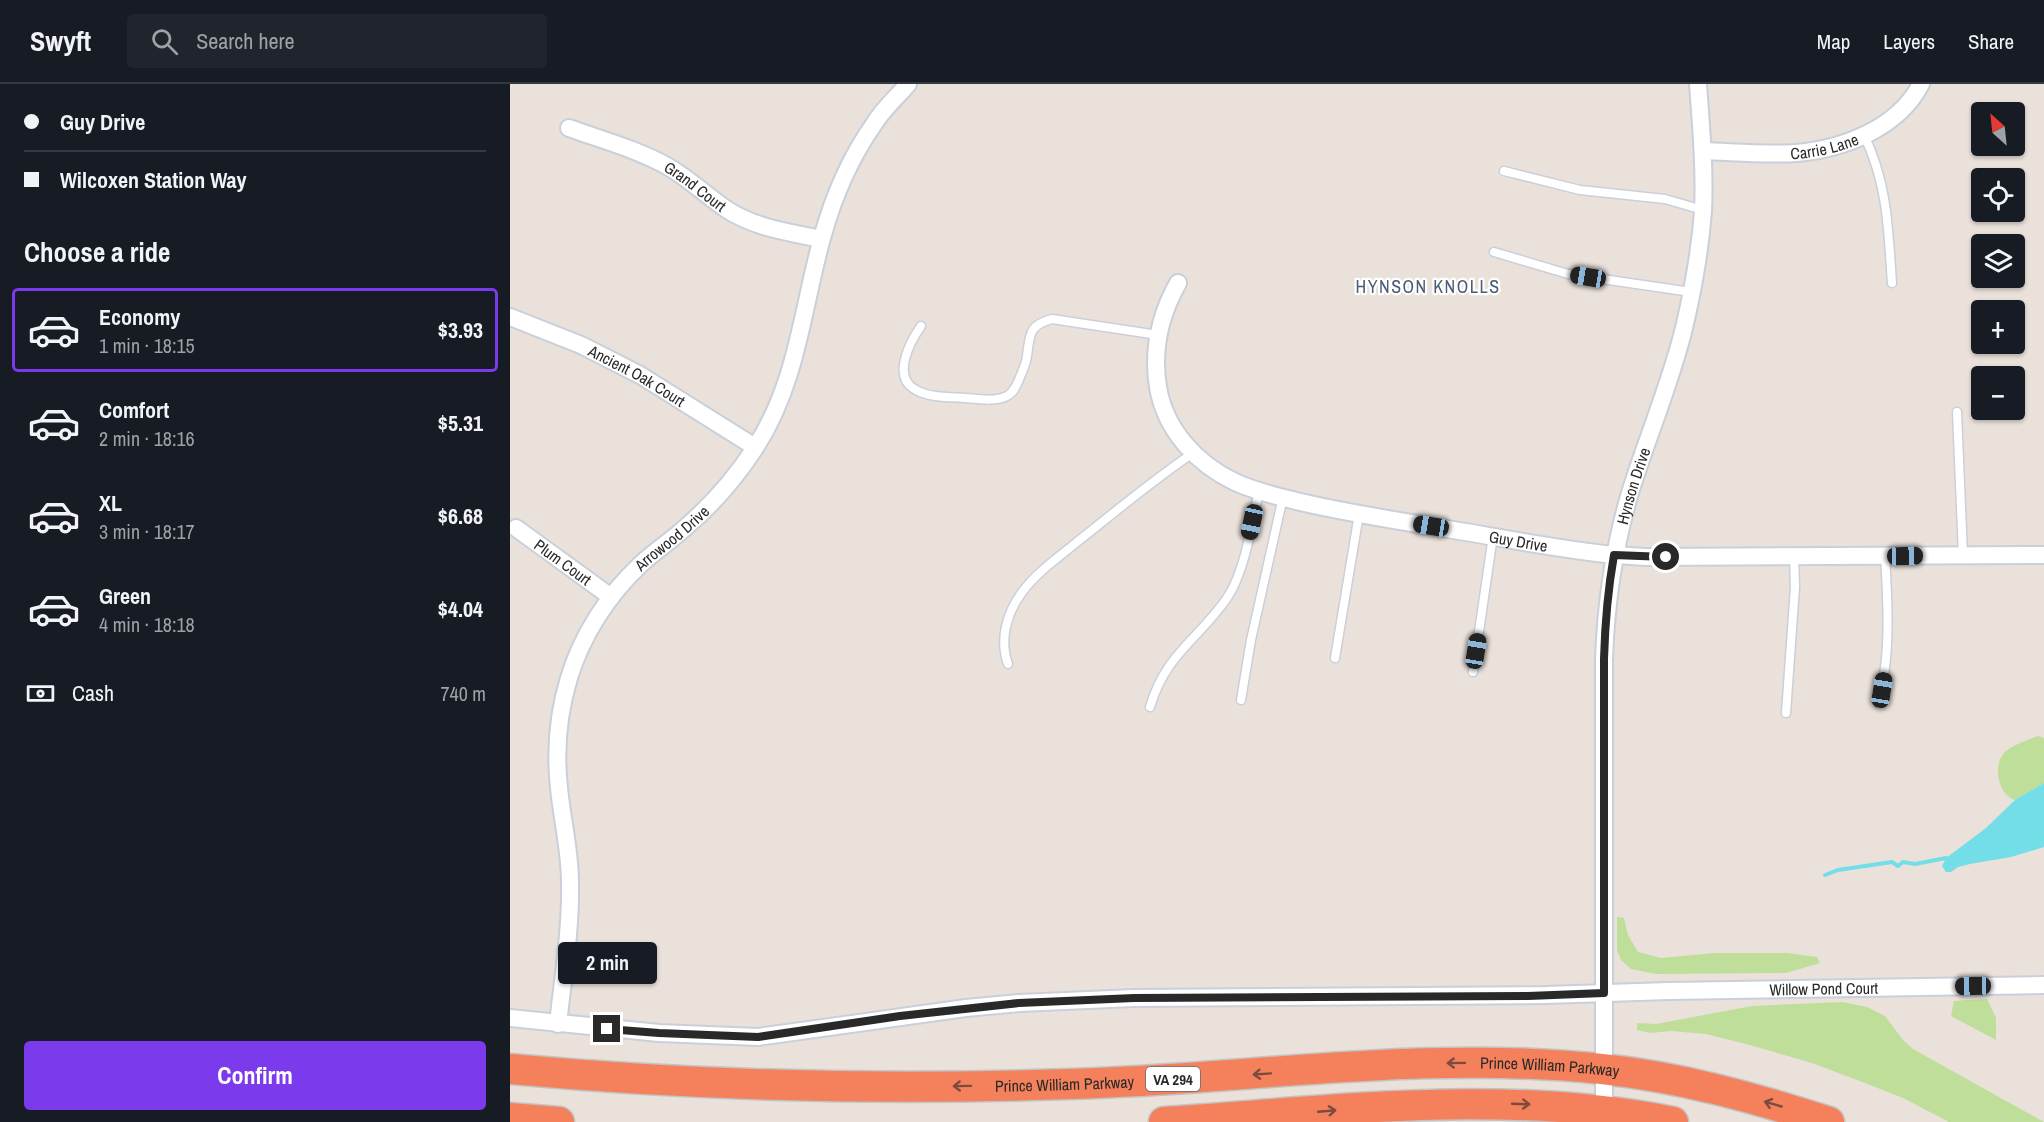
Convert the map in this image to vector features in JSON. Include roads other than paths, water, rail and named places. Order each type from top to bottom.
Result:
[{"type":"highway","name":"Prince William Parkway","points":[[510,1069],[649,1079],[957,1086],[1182,1079],[1412,1063],[1548,1064],[1661,1077],[1726,1091],[1829,1122]]},
{"type":"highway","points":[[1164,1122],[1363,1108],[1508,1104],[1604,1110],[1673,1122]]},
{"type":"highway","points":[[510,1118],[559,1122]]},
{"type":"street","name":"Arrowood Drive","points":[[558,1024],[570,882],[568,847],[559,788],[558,730],[568,678],[576,656],[610,597],[643,562],[687,527],[712,503],[755,447],[781,400],[792,367],[821,239],[844,177],[875,121],[908,84]]},
{"type":"street","name":"Hynson Drive","points":[[1604,1110],[1604,659],[1606,614],[1614,555],[1630,492],[1670,378],[1691,292],[1703,210],[1703,151],[1698,84]]},
{"type":"street","name":"Carrie Lane","points":[[1703,151],[1794,153],[1823,149],[1864,135],[1895,116],[1906,106],[1921,84]]},
{"type":"street","name":"Grand Court","points":[[568,128],[642,154],[668,167],[744,219],[765,227],[821,239]]},
{"type":"street","name":"Guy Drive","points":[[1178,282],[1169,299],[1158,335],[1155,368],[1159,394],[1171,425],[1193,453],[1217,472],[1236,483],[1259,491],[1359,514],[1614,555],[1645,557],[2044,555]]},
{"type":"street","name":"Ancient Oak Court","points":[[510,317],[582,345],[640,375],[755,447]]},
{"type":"street","name":"Plum Court","points":[[516,528],[610,597]]},
{"type":"street","name":"Willow Pond Court","points":[[510,1018],[659,1033],[758,1037],[900,1016],[1019,1003],[1134,998],[1528,996],[2044,985]]},
{"type":"lane","points":[[1864,135],[1875,157],[1882,180],[1892,283]]},
{"type":"lane","points":[[1504,171],[1580,190],[1665,199],[1703,210]]},
{"type":"lane","points":[[1494,252],[1568,274],[1691,292]]},
{"type":"lane","points":[[921,326],[912,339],[907,353],[905,379],[917,391],[939,397],[995,399],[1006,397],[1014,391],[1027,357],[1030,333],[1043,321],[1052,319],[1158,335]]},
{"type":"lane","points":[[1957,412],[1963,555]]},
{"type":"lane","points":[[1008,664],[1003,644],[1005,629],[1016,602],[1034,578],[1193,453]]},
{"type":"lane","points":[[1150,706],[1163,674],[1175,656],[1222,604],[1236,581],[1259,491]]},
{"type":"lane","points":[[1241,700],[1251,640],[1283,497]]},
{"type":"lane","points":[[1335,658],[1359,514]]},
{"type":"lane","points":[[1473,672],[1493,536]]},
{"type":"lane","points":[[1786,713],[1795,586],[1794,556]]},
{"type":"lane","points":[[1878,703],[1885,669],[1887,589],[1885,557]]},
{"type":"water","points":[[2044,783],[2044,847],[2011,857],[1958,867],[1951,872],[1946,872],[1942,866],[1946,858],[1986,828],[2015,800]]},
{"type":"waterway","points":[[1825,875],[1838,870],[1892,862],[1898,866],[1903,862],[1915,864],[1946,858]]},
{"type":"district","name":"HYNSON KNOLLS","points":[[1428,286]]}]
